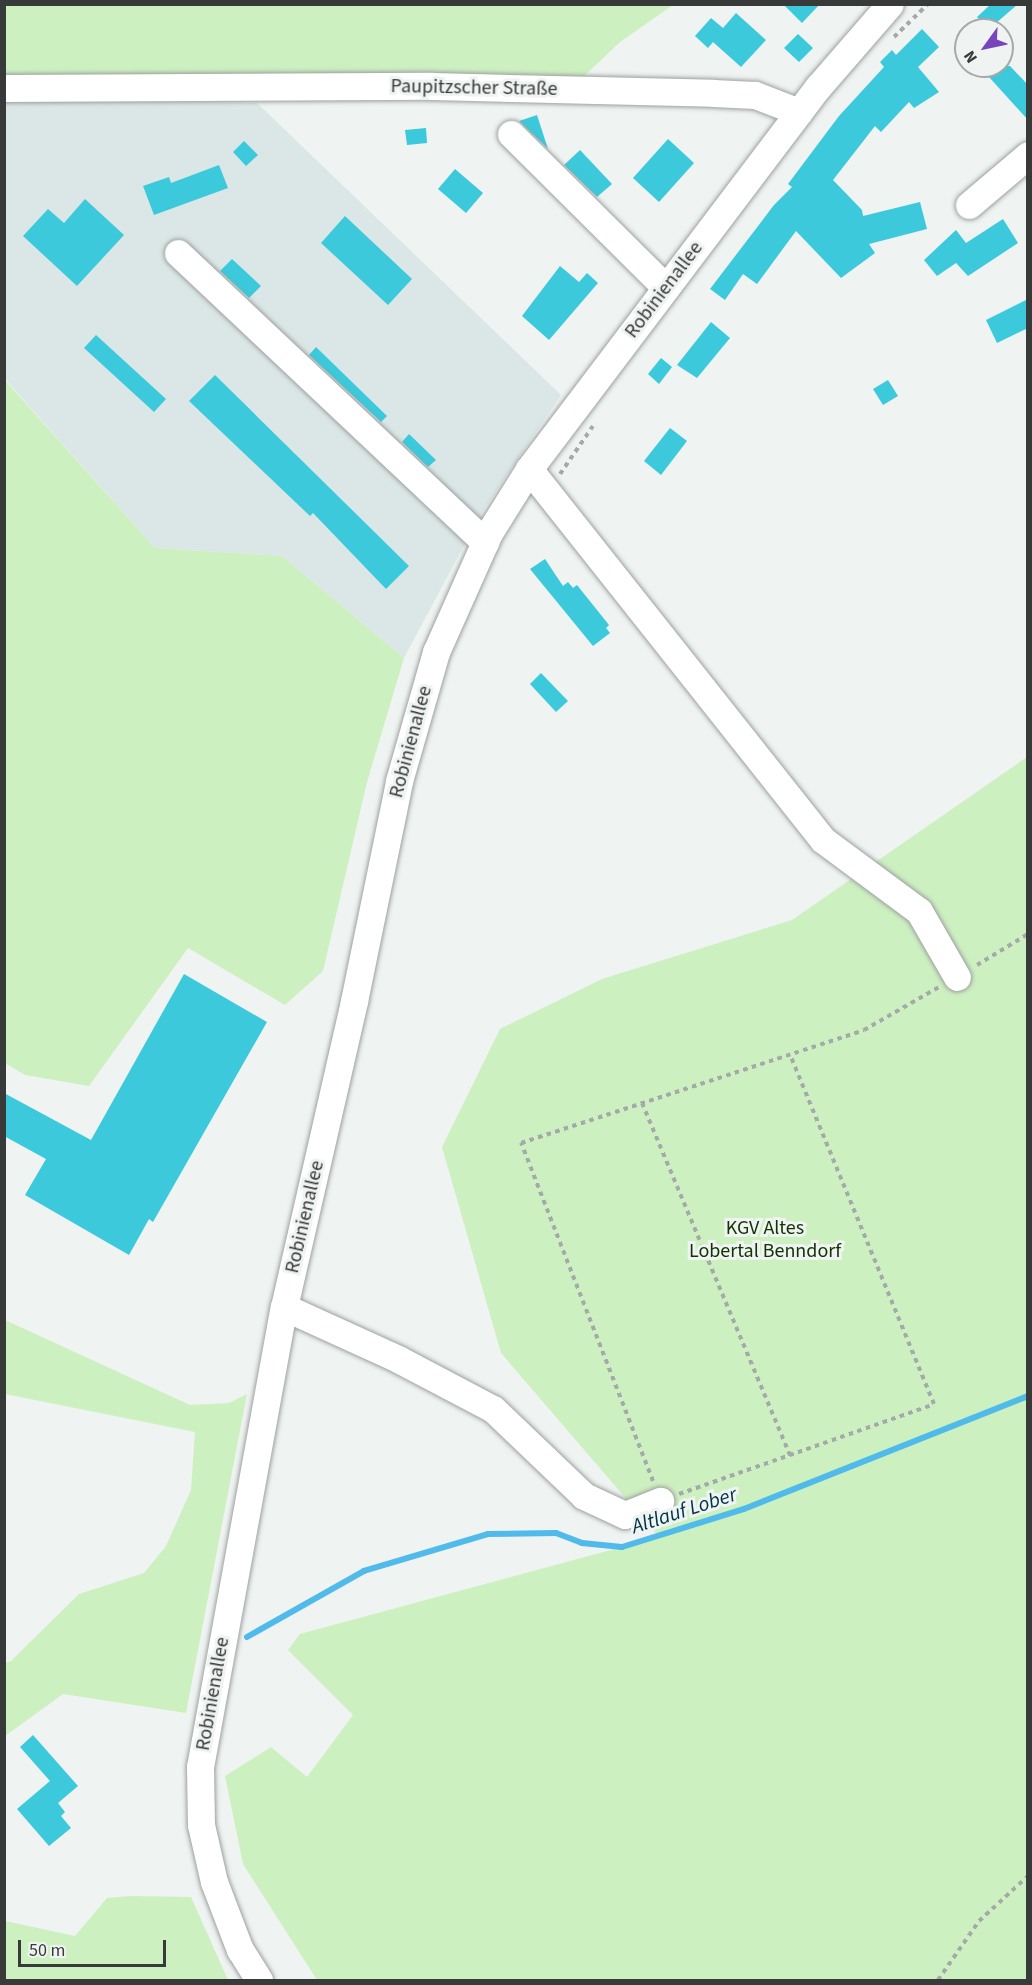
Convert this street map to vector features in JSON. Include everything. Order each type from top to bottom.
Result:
[{"type":"street","points":[[800,112],[890,4]]},
{"type":"street","name":"Paupitzscher Straße","points":[[4,88],[432,87],[713,93],[756,95],[800,112]]},
{"type":"street","name":"Robinienallee","points":[[259,1980],[240,1950],[214,1882],[201,1825],[200,1767],[284,1307],[354,1001],[399,781],[436,652],[485,542],[530,469],[800,112]]},
{"type":"street","points":[[511,134],[666,288]]},
{"type":"street","points":[[969,205],[1028,155]]},
{"type":"street","points":[[178,253],[485,542]]},
{"type":"street","points":[[530,469],[823,840],[920,911],[957,977]]},
{"type":"street","points":[[284,1307],[399,1359],[493,1409],[584,1496],[625,1515],[660,1500]]},
{"type":"path","points":[[790,1055],[934,1404],[660,1500],[521,1143],[864,1030],[1028,934]]},
{"type":"path","points":[[642,1103],[790,1455]]},
{"type":"path","points":[[938,1980],[979,1921],[1028,1876]]},
{"type":"shaded area","points":[[4,98],[257,103],[561,395],[482,512],[404,658],[282,556],[155,548],[5,379]]},
{"type":"green space","points":[[5,5],[673,5],[620,42],[579,81],[5,81]]},
{"type":"green space","points":[[4,379],[155,548],[282,556],[404,658],[367,782],[323,971],[285,1005],[188,948],[89,1086],[25,1075],[5,1063]]},
{"type":"green space","name":"KGV Altes Lobertal Benndorf","points":[[1027,757],[1027,1980],[317,1980],[243,1864],[225,1776],[271,1747],[307,1777],[353,1715],[288,1650],[300,1634],[659,1537],[501,1353],[442,1147],[500,1029],[602,979],[792,920]]},
{"type":"green space","points":[[5,1320],[190,1405],[229,1403],[247,1394],[186,1713],[63,1694],[5,1736],[5,1663],[11,1661],[79,1594],[144,1573],[166,1546],[191,1490],[195,1432],[5,1394]]},
{"type":"green space","points":[[191,1897],[228,1980],[5,1980],[5,1921],[75,1936],[107,1898]]},
{"type":"building","points":[[783,4],[820,4],[802,23]]},
{"type":"building","points":[[991,4],[1018,4],[1002,18],[977,17]]},
{"type":"building","points":[[736,13],[766,40],[741,67],[713,42],[708,48],[695,36],[711,18],[723,28]]},
{"type":"building","points":[[922,29],[939,47],[918,67],[939,92],[914,108],[909,102],[881,132],[875,126],[833,180],[862,210],[863,216],[920,202],[927,229],[869,244],[875,253],[841,278],[796,231],[757,284],[743,274],[725,300],[710,289],[774,205],[792,187],[788,184],[839,116],[884,67],[880,62],[892,50],[896,55]]},
{"type":"building","points":[[798,34],[813,48],[799,62],[784,48]]},
{"type":"building","points":[[1014,70],[1028,85],[1028,120],[990,78],[1014,78]]},
{"type":"building","points":[[537,115],[548,149],[519,121]]},
{"type":"building","points":[[426,128],[427,143],[407,145],[405,130]]},
{"type":"building","points":[[668,139],[694,163],[659,202],[633,178]]},
{"type":"building","points":[[244,141],[258,155],[246,166],[233,152]]},
{"type":"building","points":[[580,150],[612,184],[597,197],[564,165]]},
{"type":"building","points":[[219,165],[228,188],[154,215],[143,186],[169,177],[171,183]]},
{"type":"building","points":[[455,169],[483,193],[466,213],[438,189]]},
{"type":"building","points":[[85,199],[124,235],[77,286],[23,236],[48,209],[64,223]]},
{"type":"building","points":[[345,216],[412,279],[388,305],[321,243]]},
{"type":"building","points":[[1003,219],[1018,243],[968,276],[956,263],[937,276],[924,260],[956,230],[966,243]]},
{"type":"building","points":[[232,259],[261,286],[249,298],[220,271]]},
{"type":"building","points":[[560,266],[579,282],[587,273],[598,283],[549,340],[522,316]]},
{"type":"building","points":[[1028,299],[1028,328],[997,343],[986,320]]},
{"type":"building","points":[[711,322],[730,338],[697,378],[677,365]]},
{"type":"building","points":[[96,335],[166,399],[154,412],[84,348]]},
{"type":"building","points":[[316,347],[387,416],[381,422],[309,355]]},
{"type":"building","points":[[661,358],[672,367],[659,384],[648,374]]},
{"type":"building","points":[[215,375],[409,566],[386,589],[313,513],[310,516],[189,401]]},
{"type":"building","points":[[888,380],[898,396],[883,405],[873,389]]},
{"type":"building","points":[[670,428],[687,441],[661,475],[644,461]]},
{"type":"building","points":[[409,434],[436,460],[428,467],[402,442]]},
{"type":"building","points":[[545,559],[563,586],[568,582],[573,588],[577,585],[609,625],[606,628],[610,633],[593,646],[530,569]]},
{"type":"building","points":[[541,673],[568,701],[556,712],[530,684]]},
{"type":"building","points":[[184,974],[267,1022],[153,1222],[149,1219],[129,1255],[25,1195],[46,1159],[4,1136],[4,1093],[91,1140]]},
{"type":"building","points":[[33,1735],[78,1786],[58,1803],[65,1812],[61,1816],[71,1828],[49,1846],[17,1809],[50,1781],[20,1747]]},
{"type":"waterway","name":"Altlauf Lober","points":[[247,1637],[364,1571],[488,1534],[556,1533],[582,1543],[622,1547],[744,1509],[1028,1396]]}]
